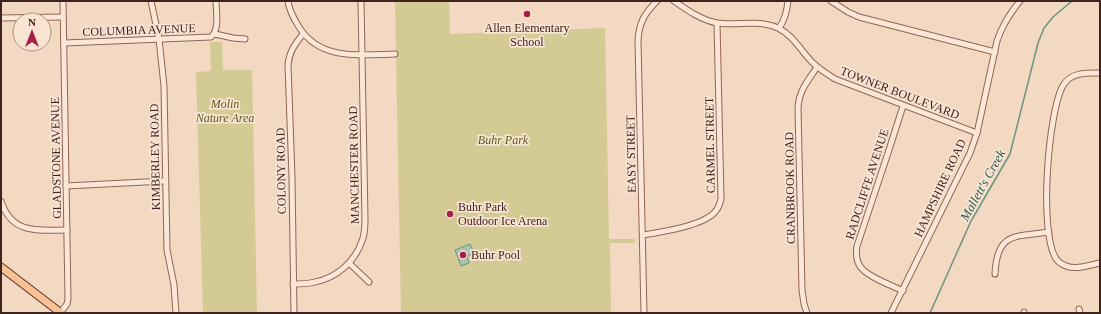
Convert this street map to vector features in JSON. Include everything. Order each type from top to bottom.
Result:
[{"type":"main road","points":[[1,267],[61,313]]},
{"type":"street","name":"GLADSTONE AVENUE","points":[[61,313],[68,301],[63,1]]},
{"type":"street","name":"KIMBERLEY ROAD","points":[[151,1],[159,39],[164,86],[167,250],[174,285],[176,313]]},
{"type":"street","points":[[214,34],[217,24],[216,1]]},
{"type":"street","points":[[288,1],[294,19],[303,34],[314,43],[328,50],[343,55],[395,54]]},
{"type":"street","name":"MANCHESTER ROAD","points":[[293,284],[315,282],[327,279],[338,272],[349,263],[359,249],[363,239],[366,219],[361,1]]},
{"type":"street","name":"EASY STREET","points":[[644,313],[638,35],[639,28],[645,14],[657,1]]},
{"type":"street","name":"TOWNER BOULEVARD","points":[[674,1],[696,16],[705,20],[717,23],[767,24],[779,28],[791,38],[817,67],[835,79],[976,134]]},
{"type":"street","points":[[779,28],[786,14],[788,1]]},
{"type":"street","points":[[831,1],[848,12],[866,19],[995,52]]},
{"type":"street","name":"HAMPSHIRE ROAD","points":[[891,313],[970,153],[976,134],[1000,32],[1020,1]]},
{"type":"street","points":[[1,18],[63,17]]},
{"type":"street","name":"CARMEL STREET","points":[[643,236],[691,225],[704,220],[716,212],[720,206],[717,23]]},
{"type":"street","name":"COLUMBIA AVENUE","points":[[64,43],[208,37],[214,34],[245,39]]},
{"type":"street","name":"COLONY ROAD","points":[[294,313],[292,177],[288,65],[292,48],[303,34]]},
{"type":"street","name":"CRANBROOK ROAD","points":[[807,313],[802,290],[798,108],[801,91],[817,67]]},
{"type":"street","points":[[1100,73],[1077,74],[1070,77],[1064,83],[1058,97],[1051,132],[1047,203],[1048,232],[1052,252],[1059,262],[1068,267],[1074,268],[1100,263]]},
{"type":"street","name":"RADCLIFFE AVENUE","points":[[903,106],[856,253],[856,258],[862,270],[867,274],[903,291]]},
{"type":"street","points":[[66,186],[165,181]]},
{"type":"street","points":[[1,201],[8,216],[20,227],[29,230],[67,230]]},
{"type":"street","points":[[995,274],[998,253],[1003,244],[1011,238],[1048,232]]},
{"type":"street","points":[[349,263],[369,282]]},
{"type":"green space","name":"Buhr Park","points":[[395,1],[449,1],[450,34],[605,28],[609,239],[635,239],[635,243],[610,243],[611,313],[401,313]]},
{"type":"green space","name":"Molin Nature Area","points":[[210,42],[222,42],[223,70],[252,70],[257,313],[203,313],[196,72],[211,71]]},
{"type":"shaded area","name":"Buhr Pool","points":[[470,244],[474,253],[467,256],[469,263],[461,266],[455,250]]},
{"type":"waterway","name":"Mallett's Creek","points":[[930,313],[971,221],[1010,154],[1038,43],[1044,28],[1053,17],[1072,1]]},
{"type":"place","name":"Allen Elementary School","points":[[527,14]]},
{"type":"place","name":"Buhr Park Outdoor Ice Arena","points":[[450,214]]},
{"type":"place","name":"Buhr Pool","points":[[463,255]]}]
